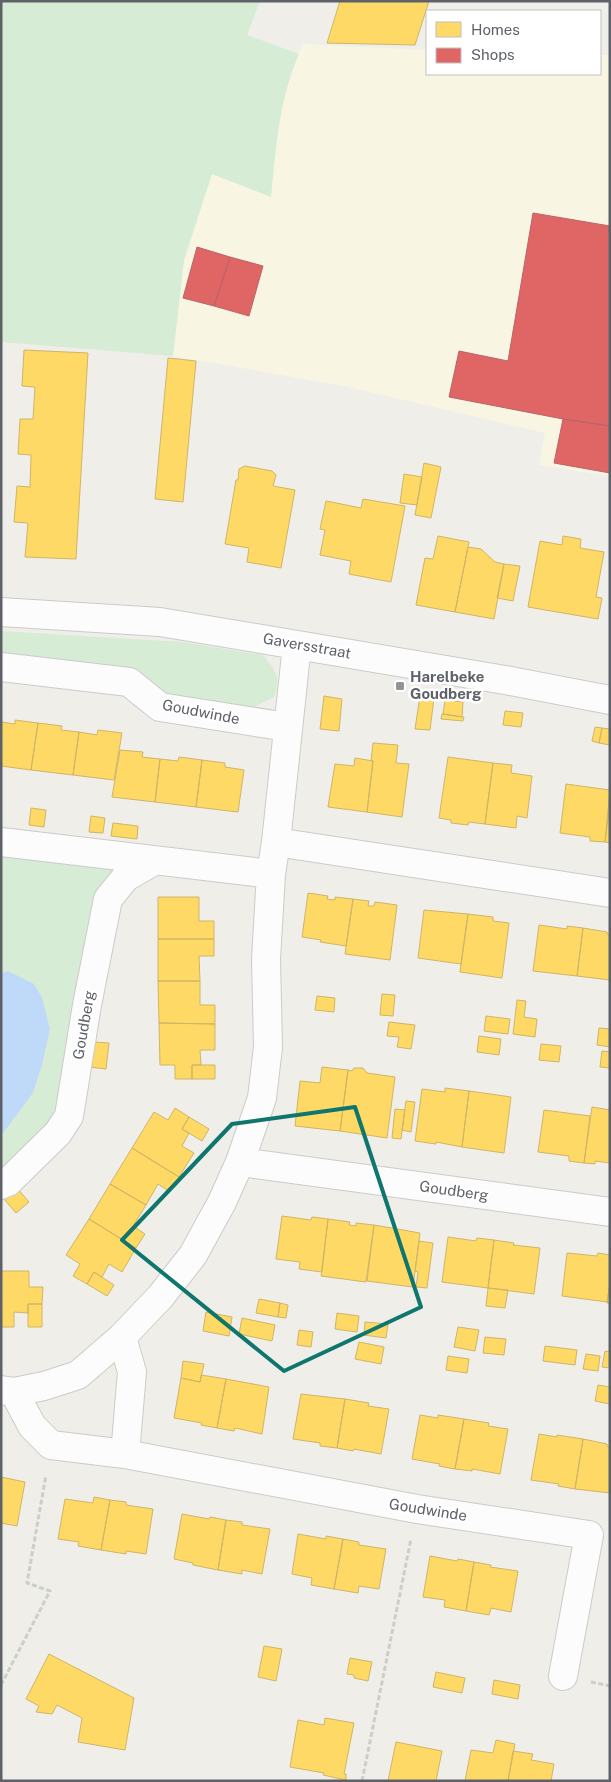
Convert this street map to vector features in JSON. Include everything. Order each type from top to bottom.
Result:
[{"type":"street","name":"Gaversstraat","points":[[1,612],[160,622],[505,680],[610,700]]},
{"type":"street","points":[[51,1445],[32,1426],[8,1391],[44,1386],[78,1375],[122,1337],[161,1296],[193,1255],[222,1202],[240,1162],[262,1098],[268,1047],[266,959],[270,874],[276,842],[297,645]]},
{"type":"street","name":"Goudwinde","points":[[1,667],[129,682],[160,707],[287,727]]},
{"type":"street","points":[[1,842],[270,874]]},
{"type":"street","points":[[276,842],[610,893]]},
{"type":"street","name":"Goudberg","points":[[1,1185],[8,1182],[58,1133],[69,1116],[87,1005],[108,899],[126,877],[154,861]]},
{"type":"street","name":"Goudberg","points":[[240,1162],[610,1212]]},
{"type":"street","points":[[122,1337],[132,1372],[125,1454]]},
{"type":"street","name":"Goudwinde","points":[[51,1445],[125,1454],[417,1508],[590,1535],[563,1676]]},
{"type":"path","points":[[1,1685],[50,1591],[27,1583],[51,1445]]},
{"type":"path","points":[[362,1781],[417,1508]]},
{"type":"highlighted area","points":[[355,1107],[421,1307],[284,1371],[122,1240],[232,1124]]},
{"type":"shaded area","points":[[302,44],[426,50],[426,75],[601,75],[601,55],[610,55],[610,476],[539,465],[545,433],[339,385],[173,356],[184,260],[212,174],[271,196],[277,129],[290,74]]},
{"type":"green space","points":[[1,1],[260,1],[247,35],[299,54],[292,71],[283,106],[271,197],[212,174],[184,260],[173,356],[1,342]]},
{"type":"green space","points":[[1,631],[182,642],[263,655],[276,674],[276,690],[274,697],[252,708],[161,695],[140,674],[122,666],[1,655]]},
{"type":"green space","points":[[1,853],[122,868],[50,1125],[1,1172],[1,1136],[33,1093],[42,1065],[50,1029],[8,971],[1,973]]},
{"type":"water","points":[[8,971],[34,984],[42,998],[50,1029],[42,1065],[33,1093],[1,1136],[1,973]]},
{"type":"building: Homes","points":[[340,1],[429,1],[415,45],[327,43]]},
{"type":"building: Homes","points":[[24,350],[88,353],[76,559],[25,557],[28,523],[14,522],[17,486],[30,487],[31,455],[18,454],[20,419],[33,419],[35,387],[22,386]]},
{"type":"building: Homes","points":[[168,358],[196,361],[183,502],[155,499]]},
{"type":"building: Homes","points":[[424,463],[441,467],[431,518],[415,515]]},
{"type":"building: Homes","points":[[245,466],[272,471],[276,475],[273,486],[295,490],[281,568],[247,562],[249,548],[225,544],[236,480],[238,480],[239,469]]},
{"type":"building: Homes","points":[[404,474],[422,477],[417,505],[400,503]]},
{"type":"building: Homes","points":[[363,499],[405,506],[391,582],[349,574],[351,561],[320,555],[325,530],[320,529],[326,501],[361,508]]},
{"type":"building: Homes","points":[[438,536],[469,542],[455,612],[416,605],[425,558],[433,559]]},
{"type":"building: Homes","points":[[563,536],[581,539],[580,548],[604,552],[596,597],[602,598],[598,619],[528,607],[540,541],[562,545]]},
{"type":"building: Homes","points":[[468,547],[481,549],[495,562],[504,564],[494,619],[455,612]]},
{"type":"building: Homes","points":[[504,564],[520,566],[513,601],[497,598]]},
{"type":"building: Homes","points":[[324,696],[342,699],[339,731],[320,729]]},
{"type":"building: Homes","points":[[420,696],[434,698],[430,730],[415,729]]},
{"type":"building: Homes","points":[[445,700],[463,702],[462,717],[443,714]]},
{"type":"building: Homes","points":[[505,711],[523,713],[521,727],[503,725]]},
{"type":"building: Homes","points":[[442,714],[464,717],[463,721],[441,719]]},
{"type":"building: Homes","points":[[15,720],[38,723],[31,770],[1,766],[1,722],[15,724]]},
{"type":"building: Homes","points":[[38,723],[62,726],[61,730],[79,732],[73,775],[31,770]]},
{"type":"building: Homes","points":[[595,727],[602,728],[599,743],[592,741]]},
{"type":"building: Homes","points":[[602,728],[610,729],[610,745],[599,743]]},
{"type":"building: Homes","points":[[98,730],[122,733],[114,780],[73,775],[79,732],[97,735]]},
{"type":"building: Homes","points":[[373,743],[398,745],[396,763],[409,764],[402,817],[367,812],[373,761],[371,761]]},
{"type":"building: Homes","points":[[120,750],[143,752],[142,757],[160,759],[155,802],[112,797]]},
{"type":"building: Homes","points":[[179,757],[202,760],[196,807],[155,802],[160,759],[178,761]]},
{"type":"building: Homes","points":[[448,757],[493,763],[485,824],[469,822],[468,825],[451,823],[451,820],[439,818]]},
{"type":"building: Homes","points":[[355,758],[373,761],[367,812],[328,807],[335,764],[354,766]]},
{"type":"building: Homes","points":[[202,760],[225,763],[225,767],[244,770],[238,812],[196,807]]},
{"type":"building: Homes","points":[[493,763],[512,765],[511,773],[532,776],[527,818],[517,816],[516,828],[485,824]]},
{"type":"building: Homes","points":[[566,784],[610,790],[605,842],[590,841],[590,837],[560,833]]},
{"type":"building: Homes","points":[[610,802],[610,843],[605,842]]},
{"type":"building: Homes","points":[[31,808],[46,810],[44,827],[29,825]]},
{"type":"building: Homes","points":[[91,816],[105,818],[103,833],[89,832]]},
{"type":"building: Homes","points":[[113,823],[138,826],[137,839],[111,836]]},
{"type":"building: Homes","points":[[308,893],[328,896],[327,899],[335,900],[335,897],[353,899],[346,946],[302,937]]},
{"type":"building: Homes","points":[[158,897],[199,897],[199,921],[214,921],[214,939],[158,939]]},
{"type":"building: Homes","points":[[353,899],[369,901],[368,906],[374,906],[375,902],[397,905],[390,960],[345,954]]},
{"type":"building: Homes","points":[[424,910],[468,914],[461,964],[418,958]]},
{"type":"building: Homes","points":[[468,914],[493,917],[493,921],[509,923],[502,978],[460,972]]},
{"type":"building: Homes","points":[[539,925],[567,929],[567,926],[583,928],[577,976],[533,971]]},
{"type":"building: Homes","points":[[583,928],[607,932],[610,935],[610,980],[577,976]]},
{"type":"building: Homes","points":[[158,939],[214,939],[214,956],[199,956],[200,981],[158,981]]},
{"type":"building: Homes","points":[[158,981],[200,981],[200,1005],[215,1005],[215,1024],[159,1023]]},
{"type":"building: Homes","points":[[382,994],[395,995],[393,1016],[380,1015]]},
{"type":"building: Homes","points":[[317,996],[335,998],[334,1012],[315,1010]]},
{"type":"building: Homes","points":[[517,1000],[526,1001],[524,1017],[537,1019],[535,1037],[513,1034]]},
{"type":"building: Homes","points":[[486,1016],[510,1019],[508,1034],[484,1031]]},
{"type":"building: Homes","points":[[389,1022],[415,1025],[411,1049],[397,1047],[399,1037],[387,1036]]},
{"type":"building: Homes","points":[[159,1023],[215,1024],[215,1050],[200,1050],[201,1065],[192,1065],[192,1079],[175,1079],[175,1065],[160,1065]]},
{"type":"building: Homes","points":[[599,1028],[610,1029],[610,1047],[597,1045]]},
{"type":"building: Homes","points":[[479,1036],[501,1039],[499,1055],[477,1052]]},
{"type":"building: Homes","points":[[95,1042],[109,1043],[106,1069],[89,1067],[91,1049],[94,1049]]},
{"type":"building: Homes","points":[[541,1044],[561,1046],[559,1062],[539,1060]]},
{"type":"building: Homes","points":[[602,1051],[610,1052],[610,1068],[600,1067]]},
{"type":"building: Homes","points":[[192,1065],[215,1065],[215,1079],[192,1079]]},
{"type":"building: Homes","points":[[322,1067],[348,1070],[340,1131],[295,1126],[300,1081],[320,1083]]},
{"type":"building: Homes","points":[[354,1068],[363,1068],[367,1073],[395,1077],[387,1138],[340,1131],[348,1070],[352,1071]]},
{"type":"building: Homes","points":[[445,1088],[469,1091],[462,1147],[436,1142],[436,1144],[415,1141],[422,1089],[445,1092]]},
{"type":"building: Homes","points":[[469,1091],[511,1097],[504,1153],[462,1147]]},
{"type":"building: Homes","points":[[406,1101],[415,1102],[411,1132],[402,1130]]},
{"type":"building: Homes","points":[[592,1107],[610,1110],[610,1163],[595,1161],[595,1164],[584,1163]]},
{"type":"building: Homes","points":[[175,1108],[189,1117],[182,1129],[189,1133],[182,1146],[194,1153],[179,1177],[132,1148],[154,1112],[168,1120]]},
{"type":"building: Homes","points":[[395,1109],[405,1110],[401,1139],[392,1138]]},
{"type":"building: Homes","points":[[544,1110],[590,1116],[584,1163],[569,1161],[569,1156],[538,1152]]},
{"type":"building: Homes","points":[[189,1117],[209,1129],[202,1141],[182,1129]]},
{"type":"building: Homes","points":[[132,1148],[179,1177],[170,1192],[158,1184],[146,1205],[110,1184]]},
{"type":"building: Homes","points":[[110,1184],[146,1205],[133,1226],[145,1234],[136,1248],[89,1219]]},
{"type":"building: Homes","points":[[17,1188],[29,1202],[16,1213],[4,1199]]},
{"type":"building: Homes","points":[[282,1216],[311,1220],[312,1217],[328,1219],[322,1272],[299,1269],[300,1262],[276,1259]]},
{"type":"building: Homes","points":[[89,1219],[136,1248],[122,1272],[109,1264],[102,1277],[94,1272],[87,1284],[73,1276],[80,1264],[66,1255]]},
{"type":"building: Homes","points":[[328,1219],[350,1222],[349,1225],[356,1226],[356,1223],[374,1225],[366,1282],[321,1276]]},
{"type":"building: Homes","points":[[374,1225],[420,1233],[413,1287],[367,1281]]},
{"type":"building: Homes","points":[[448,1237],[476,1241],[477,1238],[494,1240],[488,1288],[442,1282]]},
{"type":"building: Homes","points":[[494,1240],[514,1243],[513,1245],[540,1248],[534,1294],[488,1288]]},
{"type":"building: Homes","points":[[419,1241],[433,1243],[427,1288],[416,1287],[418,1272],[415,1271]]},
{"type":"building: Homes","points":[[567,1253],[597,1256],[598,1253],[610,1255],[610,1283],[607,1302],[562,1296]]},
{"type":"building: Homes","points":[[1,1271],[29,1271],[29,1287],[43,1287],[42,1304],[28,1304],[28,1313],[14,1312],[14,1327],[1,1327]]},
{"type":"building: Homes","points":[[94,1272],[114,1285],[107,1296],[87,1284]]},
{"type":"building: Homes","points":[[610,1283],[610,1303],[607,1303]]},
{"type":"building: Homes","points":[[488,1288],[508,1290],[505,1308],[486,1306]]},
{"type":"building: Homes","points":[[259,1299],[280,1303],[278,1317],[256,1313]]},
{"type":"building: Homes","points":[[280,1303],[288,1305],[286,1318],[278,1317]]},
{"type":"building: Homes","points":[[28,1304],[42,1304],[42,1327],[28,1327]]},
{"type":"building: Homes","points":[[206,1312],[232,1317],[229,1336],[203,1331]]},
{"type":"building: Homes","points":[[337,1313],[359,1316],[357,1332],[335,1329]]},
{"type":"building: Homes","points":[[242,1318],[275,1325],[272,1341],[239,1334]]},
{"type":"building: Homes","points":[[365,1322],[388,1324],[386,1338],[364,1335]]},
{"type":"building: Homes","points":[[458,1327],[479,1330],[475,1351],[454,1347]]},
{"type":"building: Homes","points":[[299,1330],[313,1332],[311,1347],[297,1345]]},
{"type":"building: Homes","points":[[485,1337],[506,1339],[504,1355],[483,1353]]},
{"type":"building: Homes","points":[[359,1342],[384,1347],[381,1364],[355,1359]]},
{"type":"building: Homes","points":[[545,1346],[577,1350],[575,1365],[543,1361]]},
{"type":"building: Homes","points":[[605,1351],[610,1352],[610,1368],[602,1367]]},
{"type":"building: Homes","points":[[586,1354],[600,1356],[598,1371],[583,1369]]},
{"type":"building: Homes","points":[[448,1356],[469,1359],[467,1373],[446,1370]]},
{"type":"building: Homes","points":[[183,1361],[204,1364],[200,1382],[181,1378]]},
{"type":"building: Homes","points":[[201,1375],[226,1379],[217,1428],[174,1418],[181,1378],[200,1382]]},
{"type":"building: Homes","points":[[226,1379],[269,1387],[262,1434],[235,1428],[234,1431],[217,1428]]},
{"type":"building: Homes","points":[[598,1385],[610,1387],[610,1404],[595,1401]]},
{"type":"building: Homes","points":[[301,1394],[345,1399],[337,1448],[293,1439]]},
{"type":"building: Homes","points":[[345,1399],[369,1403],[368,1406],[389,1409],[381,1454],[337,1448]]},
{"type":"building: Homes","points":[[420,1415],[438,1418],[438,1415],[464,1419],[455,1469],[412,1459]]},
{"type":"building: Homes","points":[[464,1419],[489,1423],[488,1426],[508,1429],[500,1474],[472,1469],[472,1471],[455,1469]]},
{"type":"building: Homes","points":[[539,1434],[583,1439],[575,1489],[558,1486],[559,1484],[531,1480]]},
{"type":"building: Homes","points":[[583,1439],[607,1444],[610,1447],[610,1493],[575,1489]]},
{"type":"building: Homes","points":[[1,1477],[25,1482],[17,1526],[1,1523]]},
{"type":"building: Homes","points":[[94,1497],[110,1500],[101,1550],[78,1546],[79,1542],[58,1539],[65,1499],[93,1503]]},
{"type":"building: Homes","points":[[110,1500],[126,1502],[126,1505],[153,1509],[146,1554],[126,1551],[126,1554],[101,1550]]},
{"type":"building: Homes","points":[[182,1514],[226,1520],[218,1570],[174,1559]]},
{"type":"building: Homes","points":[[226,1520],[242,1522],[242,1525],[270,1529],[262,1574],[242,1570],[242,1574],[218,1570]]},
{"type":"building: Homes","points":[[298,1534],[326,1539],[326,1536],[343,1539],[334,1589],[311,1585],[312,1578],[292,1574]]},
{"type":"building: Homes","points":[[343,1539],[359,1542],[359,1545],[386,1549],[379,1589],[359,1586],[358,1593],[334,1589]]},
{"type":"building: Homes","points":[[430,1556],[474,1562],[466,1611],[444,1607],[445,1600],[423,1597]]},
{"type":"building: Homes","points":[[474,1562],[491,1565],[490,1567],[518,1571],[511,1612],[491,1608],[489,1615],[466,1611]]},
{"type":"building: Homes","points":[[264,1646],[282,1649],[276,1681],[258,1677]]},
{"type":"building: Homes","points":[[49,1654],[134,1698],[125,1750],[78,1742],[82,1718],[57,1705],[52,1714],[36,1712],[39,1706],[26,1699]]},
{"type":"building: Homes","points":[[350,1658],[372,1662],[368,1681],[354,1678],[354,1675],[347,1674]]},
{"type":"building: Homes","points":[[436,1672],[465,1678],[462,1693],[433,1687]]},
{"type":"building: Homes","points":[[494,1680],[520,1685],[518,1699],[492,1694]]},
{"type":"building: Homes","points":[[325,1718],[354,1723],[344,1774],[346,1774],[346,1780],[323,1775],[324,1773],[290,1767],[298,1720],[324,1725]]},
{"type":"building: Homes","points":[[496,1740],[515,1744],[508,1781],[465,1781],[471,1750],[493,1753]]},
{"type":"building: Homes","points":[[396,1742],[442,1751],[436,1781],[388,1781]]},
{"type":"building: Homes","points":[[513,1751],[533,1754],[531,1760],[554,1764],[551,1781],[508,1781]]},
{"type":"building: Shops","points":[[533,213],[610,226],[610,426],[449,397],[459,351],[508,361]]},
{"type":"building: Shops","points":[[197,247],[230,257],[214,306],[183,298]]},
{"type":"building: Shops","points":[[230,257],[263,266],[249,316],[214,306]]},
{"type":"building: Shops","points":[[563,419],[610,426],[610,473],[554,463]]},
{"type":"place","name":"Harelbeke Goudberg","points":[[400,686]]}]
